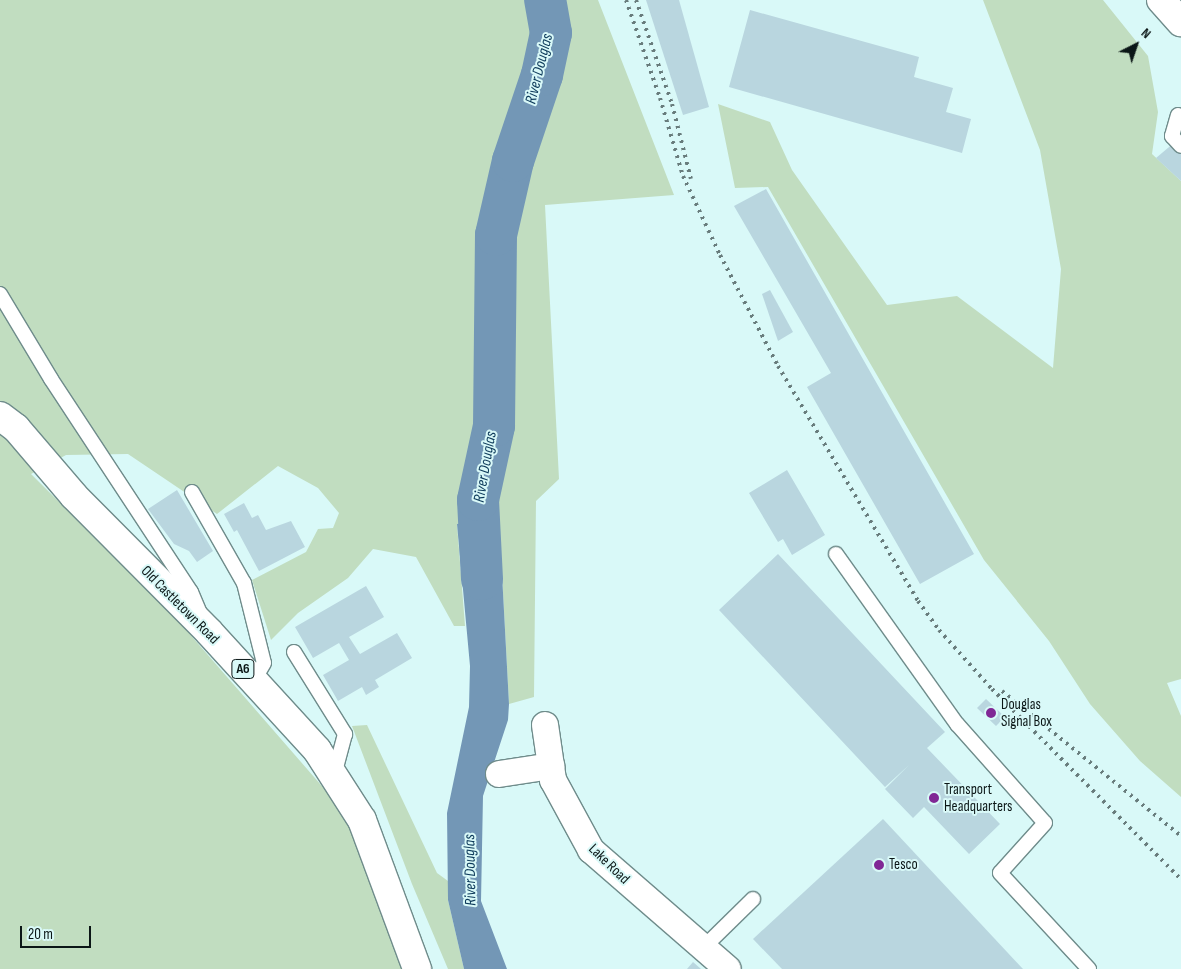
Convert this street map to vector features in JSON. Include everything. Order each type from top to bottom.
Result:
[{"type":"highway","points":[[1161,0],[1181,22]]},
{"type":"highway","name":"Old Castletown Road","points":[[0,416],[16,428],[74,496],[152,578],[209,632],[317,750],[362,820],[417,969]]},
{"type":"street","name":"Lake Road","points":[[545,725],[554,780],[591,850],[728,969]]},
{"type":"street","points":[[499,774],[552,766]]},
{"type":"lane","points":[[1180,114],[1172,136],[1181,146]]},
{"type":"lane","points":[[0,294],[51,379],[191,592],[209,632]]},
{"type":"lane","points":[[192,492],[244,583],[264,663],[254,680]]},
{"type":"lane","points":[[836,554],[957,724],[1045,823],[1000,873],[1089,969]]},
{"type":"lane","points":[[294,652],[345,734],[334,775]]},
{"type":"lane","points":[[703,948],[753,899]]},
{"type":"green space","points":[[0,0],[598,0],[674,195],[545,205],[559,479],[536,501],[534,697],[509,704],[502,574],[493,519],[457,524],[465,626],[454,626],[416,557],[373,549],[348,578],[298,613],[271,640],[252,580],[306,552],[318,529],[333,528],[339,513],[318,488],[278,466],[217,514],[128,454],[66,455],[31,474],[174,616],[341,808],[409,969],[0,969]]},
{"type":"green space","points":[[983,0],[1103,0],[1148,56],[1158,112],[1152,154],[1181,181],[1181,679],[1167,683],[1181,716],[1181,797],[1140,761],[1090,704],[1049,641],[984,560],[768,187],[735,188],[718,104],[770,122],[792,170],[887,305],[957,296],[1053,368],[1061,269],[1040,150]]},
{"type":"green space","points":[[367,725],[437,873],[448,881],[448,900],[464,969],[448,969],[412,884],[352,726]]},
{"type":"water","points":[[493,519],[502,574],[509,704],[508,720],[483,796],[481,901],[507,969],[464,969],[448,900],[447,813],[469,707],[470,666],[457,524]]},
{"type":"building","points":[[646,0],[679,0],[709,107],[683,115]]},
{"type":"building","points":[[750,10],[919,57],[914,77],[953,88],[946,112],[971,119],[962,153],[729,87]]},
{"type":"building","points":[[1181,137],[1181,181],[1156,158]]},
{"type":"building","points":[[766,189],[974,554],[920,584],[807,387],[831,373],[734,206]]},
{"type":"building","points":[[770,290],[793,332],[778,341],[762,294]]},
{"type":"building","points":[[787,470],[825,535],[792,555],[783,539],[778,542],[749,493]]},
{"type":"building","points":[[177,490],[213,551],[197,562],[189,551],[174,544],[148,509]]},
{"type":"building","points":[[244,503],[252,518],[258,515],[266,530],[291,521],[305,547],[259,571],[237,530],[234,532],[224,514]]},
{"type":"building","points":[[778,554],[945,732],[927,748],[1000,824],[969,854],[924,807],[913,818],[885,789],[909,765],[885,787],[719,610]]},
{"type":"building","points":[[366,586],[384,617],[349,637],[360,654],[397,633],[412,658],[375,680],[379,687],[366,695],[362,687],[338,701],[323,675],[349,660],[339,643],[313,658],[295,627]]},
{"type":"building","name":"Douglas Signal Box","points":[[986,699],[1005,717],[996,726],[977,708]]},
{"type":"building","name":"Tesco","points":[[883,819],[1023,969],[782,969],[753,939]]},
{"type":"building","points":[[693,962],[701,969],[687,969]]},
{"type":"waterway","name":"River Douglas","points":[[482,579],[478,500],[494,426],[496,235],[513,161],[542,75],[551,33],[545,0]]},
{"type":"railway","points":[[626,0],[660,98],[683,176],[720,255],[778,366],[918,601],[939,630],[992,689],[1181,879]]},
{"type":"railway","points":[[636,0],[672,104],[691,179]]},
{"type":"railway","points":[[1002,691],[1181,836]]},
{"type":"place","name":"Douglas Signal Box","points":[[991,713]]},
{"type":"place","name":"Transport Headquarters","points":[[934,798]]},
{"type":"place","name":"Tesco","points":[[879,865]]}]
